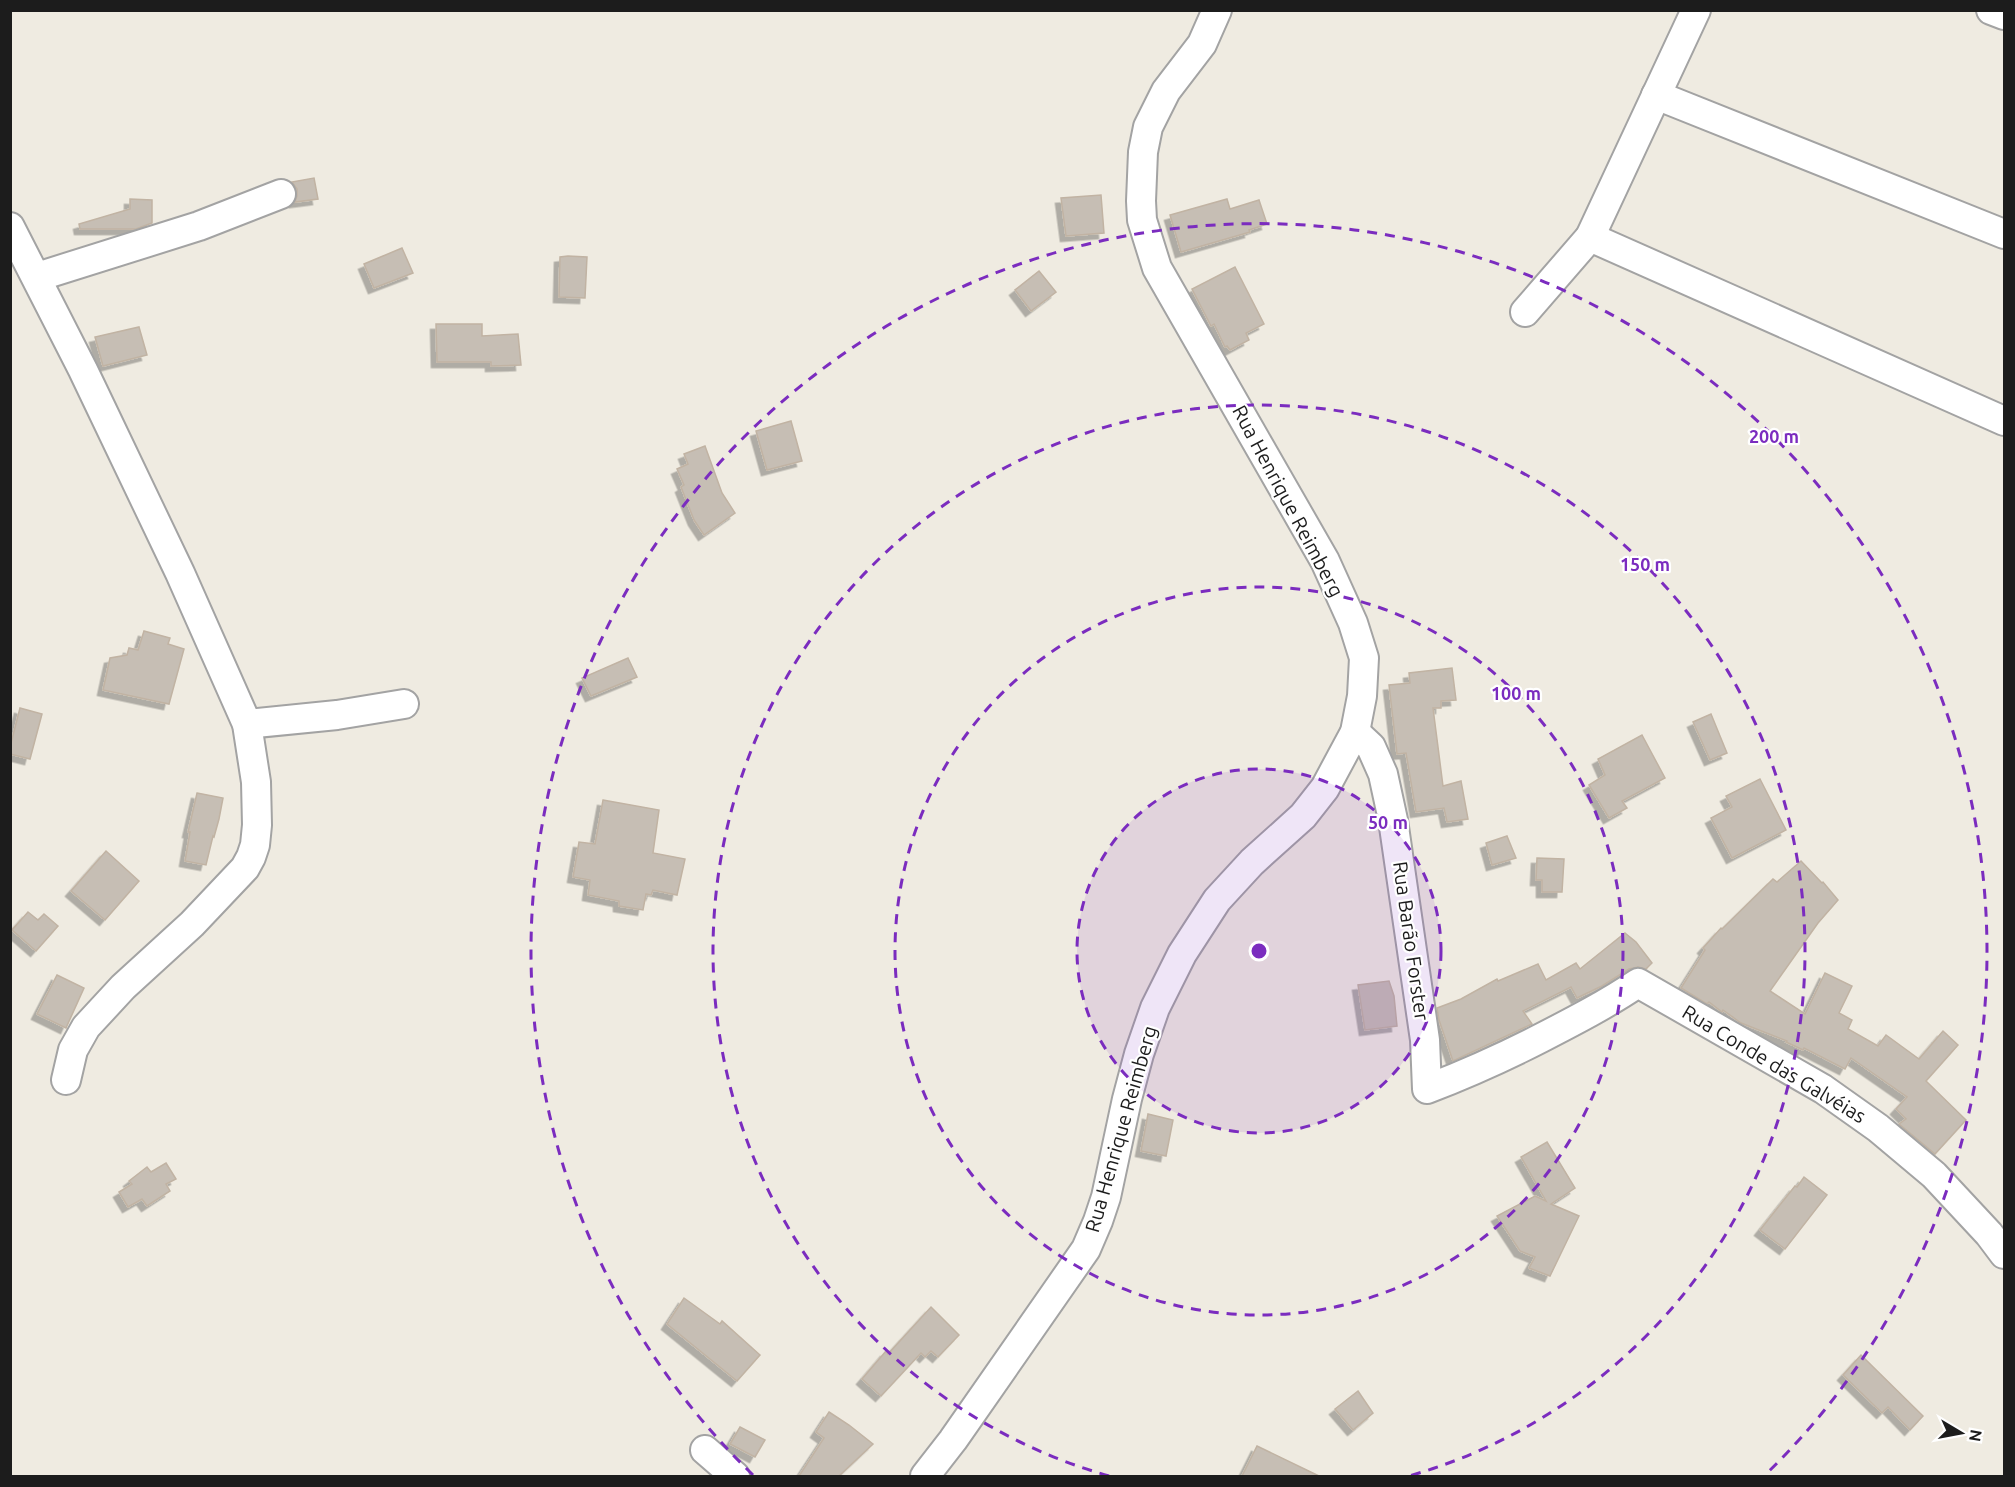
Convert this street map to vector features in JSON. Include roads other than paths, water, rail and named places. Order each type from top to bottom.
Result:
[{"type":"street","name":"Rua Henrique Reimberg","points":[[925,1476],[1086,1249],[1106,1197],[1138,1054],[1155,1008],[1182,954],[1217,900],[1252,862],[1303,816],[1325,788],[1356,732],[1362,696],[1364,658],[1353,623],[1316,543],[1157,268],[1142,220],[1143,152],[1148,127],[1166,91],[1202,44],[1217,10]]},
{"type":"street","points":[[1525,312],[1590,237],[1696,10]]},
{"type":"street","points":[[1991,10],[2004,15]]},
{"type":"street","points":[[1656,95],[2004,234]]},
{"type":"street","points":[[37,277],[199,226],[281,194]]},
{"type":"street","points":[[10,227],[37,277],[180,573],[247,724],[256,782],[255,845],[245,868],[192,924],[123,987],[86,1027],[73,1050],[66,1080]]},
{"type":"street","points":[[1590,237],[2004,421]]},
{"type":"street","points":[[247,724],[338,715],[404,704]]},
{"type":"street","name":"Rua Barão Forster","points":[[1356,732],[1371,747],[1383,774],[1393,820],[1425,1040],[1427,1089],[1512,1053],[1613,1000],[1638,983]]},
{"type":"street","name":"Rua Conde das Galvéias","points":[[1638,983],[1824,1089],[1878,1128],[1934,1175],[1989,1234],[2004,1254]]},
{"type":"street","points":[[705,1450],[735,1476]]}]
